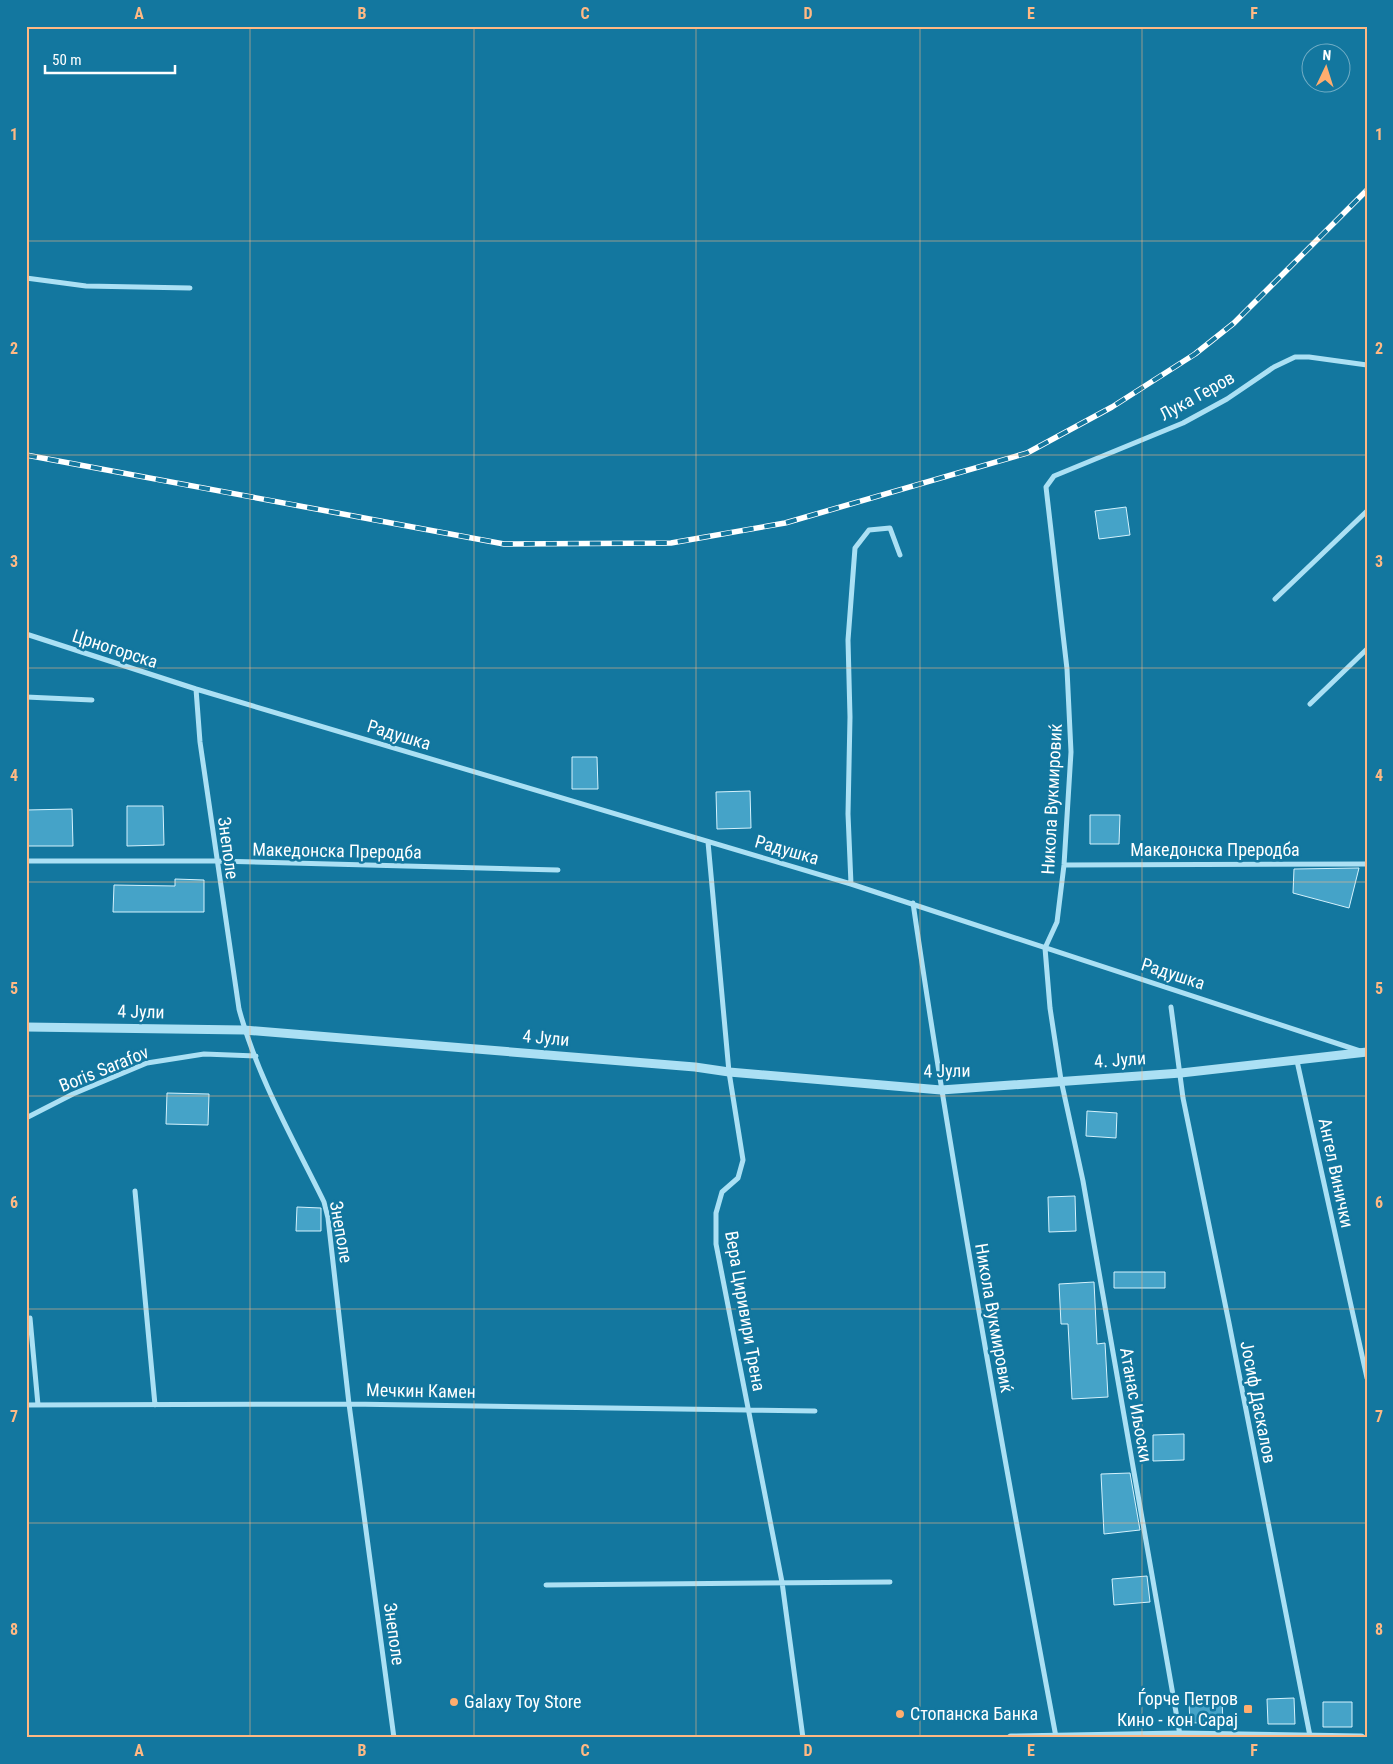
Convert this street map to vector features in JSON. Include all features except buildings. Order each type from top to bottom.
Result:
[{"type":"street","points":[[26,278],[86,286],[190,288]]},
{"type":"street","name":"Лука Геров","points":[[1046,487],[1054,476],[1183,423],[1227,399],[1274,366],[1295,357],[1309,356],[1367,365]]},
{"type":"street","name":"Никола Вукмировиќ","points":[[1046,487],[1067,669],[1071,752],[1064,865],[1057,922],[1045,948],[1050,1008],[1062,1080]]},
{"type":"street","points":[[1275,599],[1367,511]]},
{"type":"street","points":[[851,884],[848,814],[850,717],[848,640],[855,548],[869,530],[890,528],[900,555]]},
{"type":"street","name":"Црногорска","points":[[26,634],[196,689]]},
{"type":"street","points":[[1310,704],[1367,649]]},
{"type":"street","name":"Радушка","points":[[196,689],[913,903],[1045,948],[1366,1052]]},
{"type":"street","name":"Знеполе","points":[[196,689],[200,742],[216,861],[244,1030],[274,1101],[324,1202],[328,1218],[349,1404],[394,1738]]},
{"type":"street","points":[[26,697],[92,700]]},
{"type":"street","name":"Вера Циривири Трена","points":[[708,842],[729,1072],[743,1160],[738,1178],[722,1192],[716,1213],[716,1244],[782,1582],[803,1738]]},
{"type":"street","name":"Македонска Преродба","points":[[26,861],[216,861],[558,870]]},
{"type":"street","name":"Македонска Преродба","points":[[1064,865],[1367,864]]},
{"type":"street","name":"Никола Вукмировиќ","points":[[913,903],[941,1090],[1010,1490],[1056,1737]]},
{"type":"street","name":"Јосиф Даскалов","points":[[1171,1006],[1183,1098],[1310,1736]]},
{"type":"street","name":"4 Јули","points":[[26,1027],[244,1030],[695,1066],[729,1072],[941,1090],[1062,1080]]},
{"type":"street","points":[[1181,1073],[1366,1052]]},
{"type":"street","name":"Boris Sarafov","points":[[26,1118],[73,1094],[147,1063],[204,1054],[256,1056]]},
{"type":"street","name":"Ангел Винички","points":[[1297,1061],[1367,1378]]},
{"type":"street","name":"4. Јули","points":[[1062,1080],[1181,1073]]},
{"type":"street","name":"Aтанас Иљоски","points":[[1062,1080],[1083,1181],[1180,1735]]},
{"type":"street","points":[[135,1191],[156,1405]]},
{"type":"street","points":[[30,1318],[38,1405]]},
{"type":"street","name":"Мечкин Камен","points":[[26,1405],[349,1404],[815,1411]]},
{"type":"street","points":[[546,1585],[890,1582]]},
{"type":"street","points":[[1011,1738],[1180,1735],[1361,1738]]},
{"type":"railway","points":[[26,455],[504,544],[671,543],[785,523],[1027,453],[1112,407],[1195,354],[1234,323],[1367,190]]},
{"type":"place","name":"Galaxy Toy Store","points":[[454,1702]]},
{"type":"place","name":"Ѓорче Петров Кино - кон Сарај","points":[[1248,1709]]},
{"type":"place","name":"Стопанска Банка","points":[[900,1714]]}]
